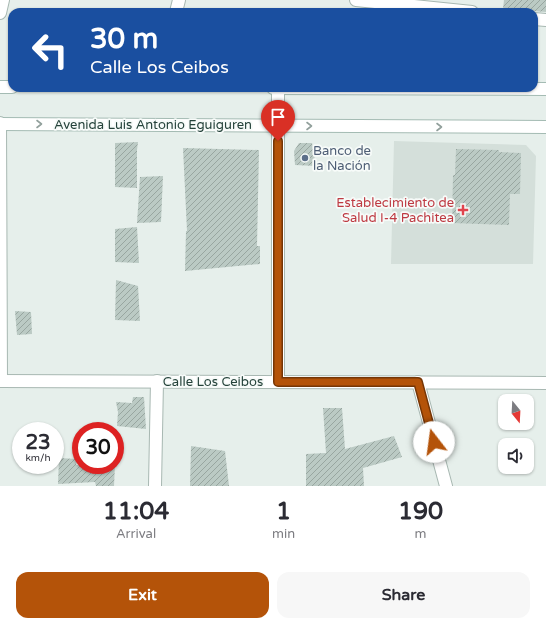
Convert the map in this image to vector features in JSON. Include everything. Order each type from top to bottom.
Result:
[{"type":"street","points":[[0,13],[3,0]]},
{"type":"street","points":[[356,0],[380,5],[419,8]]},
{"type":"street","points":[[278,92],[278,382]]},
{"type":"street","points":[[0,123],[0,381]]},
{"type":"street","name":"Avenida Luis Antonio Eguiguren","points":[[0,123],[546,128]]},
{"type":"street","name":"Calle Los Ceibos","points":[[0,381],[546,383]]},
{"type":"street","points":[[155,486],[157,382]]},
{"type":"street","points":[[418,382],[446,486]]},
{"type":"shaded area","name":"Establecimiento de Salud I-4 Pachitea","points":[[394,141],[526,145],[536,156],[533,264],[391,264]]},
{"type":"building","points":[[504,0],[546,0],[546,12],[538,11],[538,8],[503,8]]},
{"type":"building","points":[[138,142],[137,188],[115,187],[115,143]]},
{"type":"building","name":"Banco de la Nación","points":[[299,143],[312,143],[316,166],[295,165],[294,151]]},
{"type":"building","points":[[183,148],[259,150],[257,246],[260,246],[260,264],[185,271],[187,231]]},
{"type":"building","points":[[456,149],[499,150],[499,152],[521,153],[520,194],[510,194],[509,225],[452,223],[453,175],[455,175]]},
{"type":"building","points":[[163,176],[161,222],[137,223],[140,177]]},
{"type":"building","points":[[137,227],[139,263],[115,262],[115,229]]},
{"type":"building","points":[[116,280],[138,286],[140,321],[115,320]]},
{"type":"building","points":[[15,311],[31,312],[32,334],[17,335]]},
{"type":"building","points":[[133,397],[144,397],[146,429],[124,427],[124,422],[117,422],[118,412],[116,402],[132,403]]},
{"type":"building","points":[[323,408],[342,408],[345,449],[394,436],[402,457],[363,468],[364,486],[306,486],[306,454],[326,453]]},
{"type":"building","points":[[191,446],[225,451],[229,486],[190,486]]},
{"type":"building","points":[[64,458],[72,459],[72,474],[115,474],[114,486],[96,486],[95,482],[58,484],[58,474],[64,474]]},
{"type":"place","name":"Banco de la Nación","points":[[305,158]]},
{"type":"place","name":"Establecimiento de Salud I-4 Pachitea","points":[[463,210]]},
{"type":"route","points":[[278,141],[278,382],[418,382],[434,442]]}]
